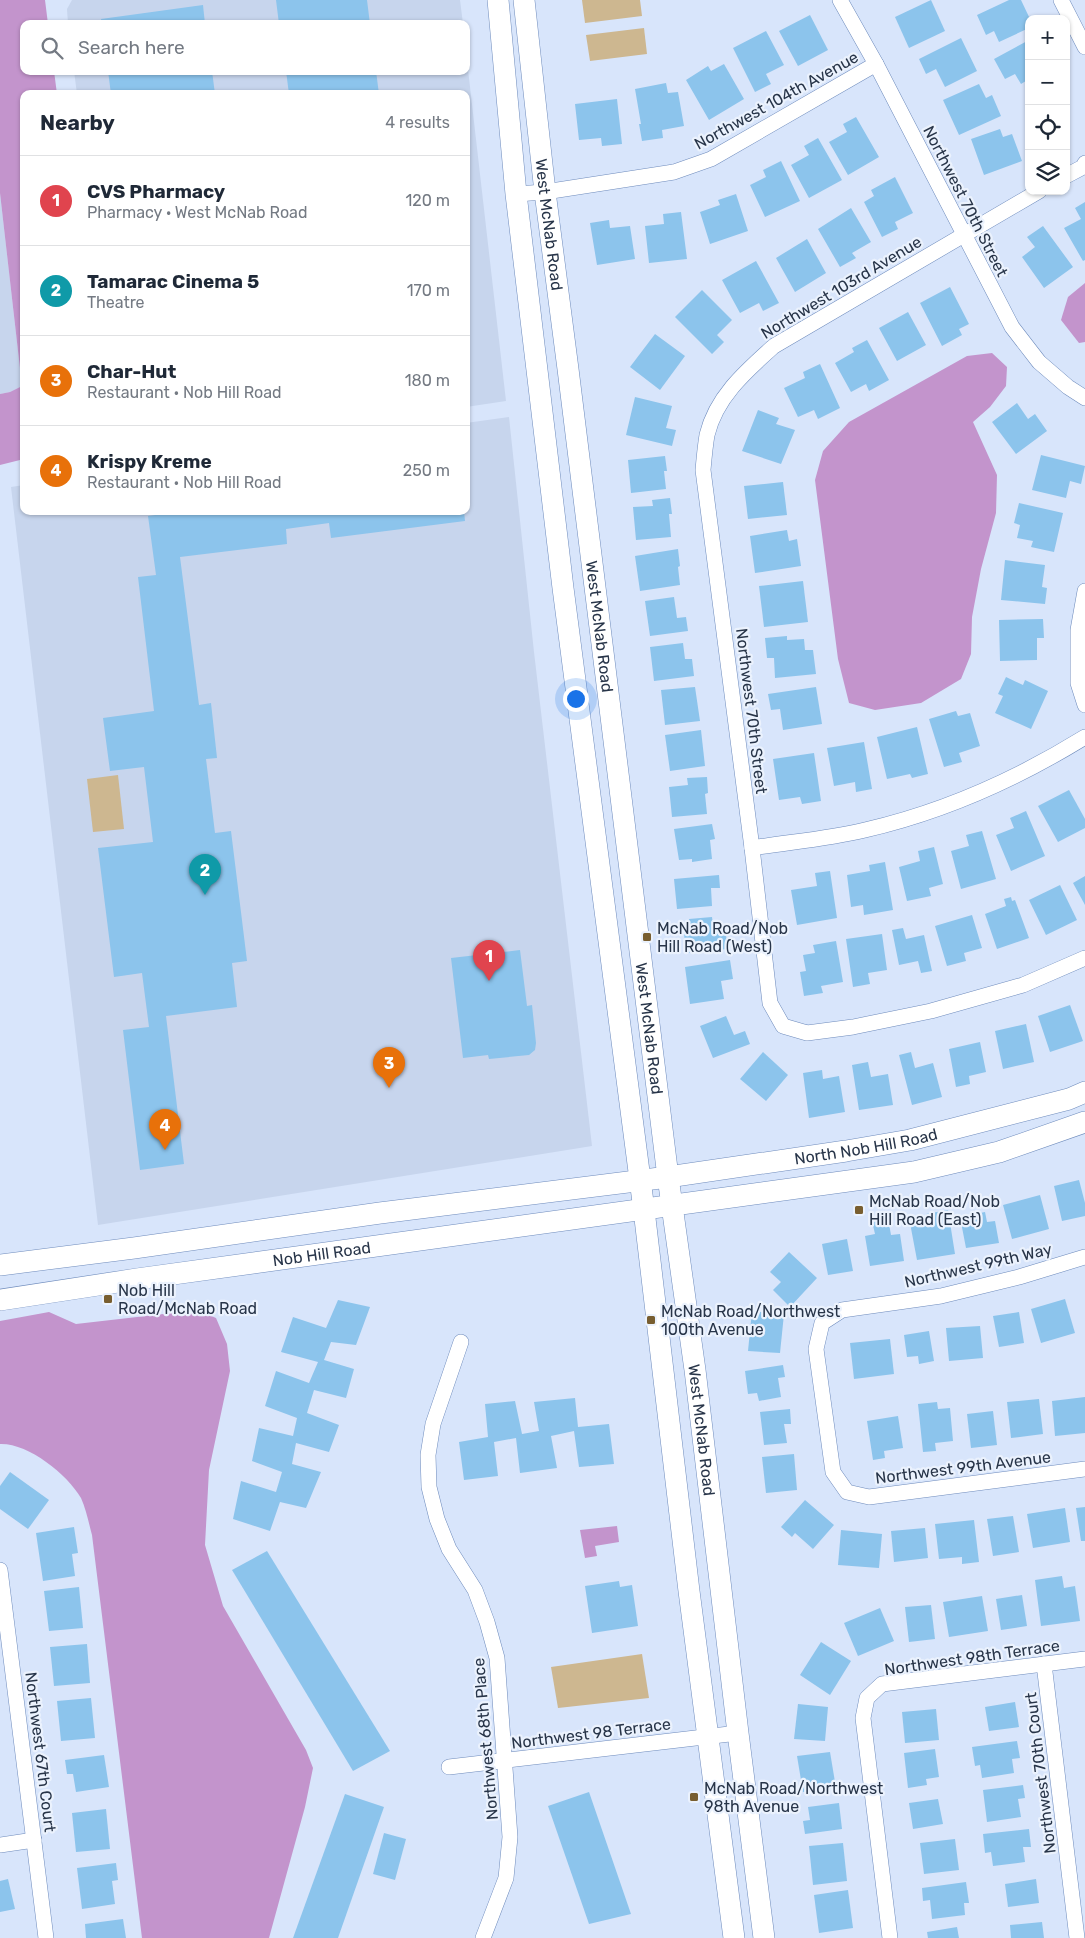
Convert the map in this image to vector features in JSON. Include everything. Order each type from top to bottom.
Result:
[{"type":"main road","name":"West McNab Road","points":[[498,0],[516,194],[564,598],[644,1210],[689,1591],[734,1938]]},
{"type":"main road","name":"West McNab Road","points":[[524,0],[545,192],[668,1177],[695,1370],[764,1938]]},
{"type":"main road","name":"North Nob Hill Road","points":[[640,1180],[910,1140],[1069,1099],[1085,1092]]},
{"type":"main road","name":"North Nob Hill Road","points":[[644,1210],[914,1172],[999,1152],[1085,1122]]},
{"type":"main road","name":"Nob Hill Road","points":[[0,1265],[640,1180]]},
{"type":"main road","name":"Nob Hill Road","points":[[0,1300],[137,1279],[644,1210]]},
{"type":"street","name":"Northwest 70th Street","points":[[840,0],[876,64],[1012,327],[1039,362],[1068,387],[1085,398]]},
{"type":"street","points":[[1061,0],[1085,47]]},
{"type":"street","name":"Northwest 104th Avenue","points":[[516,194],[545,192],[674,172],[711,159],[876,64]]},
{"type":"street","points":[[1070,174],[1085,163]]},
{"type":"street","points":[[964,234],[1032,195]]},
{"type":"street","name":"Northwest 103rd Avenue","points":[[722,399],[745,372],[774,346],[964,234]]},
{"type":"street","name":"Northwest 70th Street","points":[[722,399],[708,434],[703,470],[770,1003],[783,1026],[807,1033],[853,1027],[931,1011],[1023,985],[1085,958]]},
{"type":"street","points":[[1085,591],[1078,630],[1078,683],[1085,706]]},
{"type":"street","points":[[752,848],[864,830],[932,812],[992,787],[1048,760],[1085,737]]},
{"type":"street","name":"Northwest 99th Way","points":[[847,1492],[833,1472],[816,1349],[822,1323],[842,1310],[941,1296],[1018,1277],[1085,1257]]},
{"type":"street","name":"Northwest 68th Place","points":[[461,1342],[433,1424],[428,1455],[429,1487],[437,1519],[450,1549],[474,1590],[490,1631],[497,1658],[506,1761],[510,1837],[506,1878],[483,1938]]},
{"type":"street","name":"Northwest 99th Avenue","points":[[847,1492],[869,1497],[1085,1469]]},
{"type":"street","name":"Northwest 67th Court","points":[[0,1570],[46,1938]]},
{"type":"street","name":"Northwest 98th Terrace","points":[[890,1938],[863,1718],[867,1698],[882,1684],[1085,1659]]},
{"type":"street","name":"Northwest 70th Court","points":[[1044,1664],[1077,1938]]},
{"type":"street","name":"Northwest 98 Terrace","points":[[449,1766],[738,1733]]},
{"type":"street","points":[[0,1845],[34,1840]]},
{"type":"shaded area","points":[[0,0],[45,0],[48,20],[20,20],[20,75],[55,75],[56,90],[20,90],[20,368],[0,193]]},
{"type":"shaded area","points":[[72,0],[460,0],[462,20],[68,20],[67,9]]},
{"type":"shaded area","points":[[582,0],[640,0],[642,16],[585,23]]},
{"type":"shaded area","points":[[644,28],[647,54],[590,61],[586,35]]},
{"type":"shaded area","points":[[75,75],[469,75],[506,401],[470,406],[470,90],[76,90]]},
{"type":"shaded area","points":[[0,193],[20,368],[20,387],[0,394]]},
{"type":"shaded area","points":[[1085,283],[1085,342],[1079,343],[1061,320],[1068,297]]},
{"type":"shaded area","points":[[992,353],[1007,367],[1006,386],[990,407],[973,422],[997,475],[996,513],[981,569],[972,617],[971,654],[961,679],[921,703],[875,710],[849,703],[838,659],[815,480],[823,451],[849,422],[967,356]]},
{"type":"shaded area","points":[[20,387],[20,460],[0,465],[0,394]]},
{"type":"shaded area","points":[[509,417],[534,652],[592,1146],[98,1225],[11,487],[20,486],[20,515],[470,515],[470,422]]},
{"type":"shaded area","points":[[118,775],[124,829],[93,832],[87,779]]},
{"type":"shaded area","points":[[49,1312],[76,1324],[172,1313],[202,1312],[216,1318],[227,1344],[230,1371],[209,1470],[205,1545],[223,1606],[306,1750],[313,1768],[305,1807],[269,1938],[142,1938],[92,1535],[86,1512],[81,1498],[75,1489],[57,1470],[34,1454],[11,1445],[0,1444],[0,1321]]},
{"type":"shaded area","points":[[617,1526],[619,1542],[595,1546],[597,1556],[585,1558],[580,1530]]},
{"type":"shaded area","points":[[642,1654],[649,1698],[558,1708],[551,1667]]},
{"type":"building","points":[[276,0],[367,0],[370,20],[278,20]]},
{"type":"building","points":[[931,0],[945,31],[909,48],[895,17]]},
{"type":"building","points":[[1009,0],[1021,0],[1028,15],[1025,15],[1025,30],[999,42],[994,31],[986,35],[977,15]]},
{"type":"building","points":[[203,5],[205,20],[101,20]]},
{"type":"building","points":[[810,15],[828,50],[798,66],[779,31]]},
{"type":"building","points":[[766,31],[784,65],[766,74],[771,84],[755,92],[733,48]]},
{"type":"building","points":[[961,38],[977,71],[945,87],[936,69],[926,74],[919,59]]},
{"type":"building","points":[[1025,42],[1025,82],[1021,84],[1015,74],[1005,79],[994,59]]},
{"type":"building","points":[[724,64],[744,99],[709,120],[686,80],[708,66],[711,71]]},
{"type":"building","points":[[109,75],[213,75],[214,90],[110,90]]},
{"type":"building","points":[[287,75],[377,75],[378,90],[288,90]]},
{"type":"building","points":[[666,83],[668,93],[678,92],[684,126],[662,130],[663,138],[642,141],[635,89]]},
{"type":"building","points":[[979,84],[986,98],[992,95],[1001,116],[959,135],[943,100]]},
{"type":"building","points":[[617,99],[622,144],[602,146],[601,138],[579,140],[575,104]]},
{"type":"building","points":[[856,117],[879,157],[848,175],[829,142],[847,132],[843,124]]},
{"type":"building","points":[[1000,129],[1003,137],[1012,134],[1022,161],[984,175],[971,139]]},
{"type":"building","points":[[818,138],[842,180],[809,198],[791,165],[809,155],[804,146]]},
{"type":"building","points":[[781,161],[800,201],[765,217],[750,185],[766,177],[763,170]]},
{"type":"building","points":[[895,177],[913,213],[895,222],[898,229],[882,237],[864,202],[874,196],[871,190]]},
{"type":"building","points":[[736,194],[748,231],[710,244],[700,212],[720,205],[718,200]]},
{"type":"building","points":[[1085,202],[1085,260],[1083,261],[1064,228],[1081,219],[1075,208]]},
{"type":"building","points":[[851,208],[871,242],[852,253],[856,258],[840,267],[818,229]]},
{"type":"building","points":[[681,212],[687,259],[649,263],[645,226],[664,224],[663,214]]},
{"type":"building","points":[[609,220],[610,228],[630,226],[635,259],[597,265],[590,223]]},
{"type":"building","points":[[1043,226],[1073,267],[1044,288],[1022,257],[1035,247],[1027,237]]},
{"type":"building","points":[[807,239],[826,273],[795,292],[776,258]]},
{"type":"building","points":[[756,261],[779,303],[763,311],[759,303],[740,313],[722,280]]},
{"type":"building","points":[[950,287],[969,324],[959,329],[962,335],[942,346],[920,303]]},
{"type":"building","points":[[702,290],[732,320],[717,335],[724,342],[712,354],[675,317]]},
{"type":"building","points":[[908,312],[926,345],[897,361],[879,328]]},
{"type":"building","points":[[655,334],[685,356],[660,390],[630,367]]},
{"type":"building","points":[[867,340],[889,380],[869,391],[866,384],[851,392],[835,363],[854,352],[852,348]]},
{"type":"building","points":[[820,364],[840,408],[818,419],[814,410],[798,417],[784,388],[805,378],[803,372]]},
{"type":"building","points":[[635,397],[672,406],[666,428],[676,430],[672,446],[626,435]]},
{"type":"building","points":[[1017,403],[1028,419],[1035,414],[1047,431],[1016,454],[992,422]]},
{"type":"building","points":[[758,410],[779,418],[776,424],[795,430],[781,464],[742,451]]},
{"type":"building","points":[[1041,455],[1085,466],[1081,484],[1070,481],[1066,498],[1032,490]]},
{"type":"building","points":[[665,456],[667,471],[664,471],[666,489],[631,493],[628,460]]},
{"type":"building","points":[[783,482],[787,515],[748,519],[744,486]]},
{"type":"building","points":[[670,498],[672,514],[669,514],[671,537],[636,540],[633,507],[653,506],[652,500]]},
{"type":"building","points":[[1019,503],[1063,513],[1054,552],[1031,547],[1033,541],[1017,538],[1020,525],[1014,523]]},
{"type":"building","points":[[464,515],[465,521],[331,538],[329,523],[286,529],[287,544],[180,557],[199,705],[211,703],[217,758],[206,759],[215,833],[231,831],[247,961],[232,963],[237,1007],[166,1016],[184,1164],[140,1170],[123,1030],[149,1027],[142,973],[114,977],[98,848],[153,842],[144,767],[110,771],[103,718],[154,711],[138,577],[156,575],[148,516]]},
{"type":"building","points":[[787,530],[789,541],[797,539],[801,566],[755,573],[750,536]]},
{"type":"building","points":[[678,549],[680,585],[640,591],[635,556]]},
{"type":"building","points":[[1005,560],[1045,565],[1042,587],[1047,588],[1045,604],[1001,600]]},
{"type":"building","points":[[803,581],[808,622],[764,627],[759,586]]},
{"type":"building","points":[[674,597],[677,618],[686,617],[688,631],[650,636],[645,601]]},
{"type":"building","points":[[1043,619],[1044,638],[1037,638],[1037,660],[1000,661],[999,620]]},
{"type":"building","points":[[787,636],[787,640],[804,639],[805,650],[813,650],[816,674],[775,678],[774,658],[767,658],[765,638]]},
{"type":"building","points":[[683,643],[685,659],[692,659],[694,676],[654,681],[650,647]]},
{"type":"building","points":[[1006,677],[1023,685],[1025,680],[1048,691],[1031,729],[995,713],[1003,696],[998,694]]},
{"type":"building","points":[[695,687],[700,721],[665,725],[661,690]]},
{"type":"building","points":[[816,687],[822,724],[783,730],[780,709],[771,710],[768,694]]},
{"type":"building","points":[[956,711],[958,716],[970,713],[980,746],[959,753],[962,762],[944,767],[929,719]]},
{"type":"building","points":[[917,727],[928,774],[912,778],[910,774],[887,779],[877,737]]},
{"type":"building","points":[[701,730],[705,766],[670,771],[665,735]]},
{"type":"building","points":[[864,742],[872,789],[856,792],[855,782],[834,786],[827,748]]},
{"type":"building","points":[[814,753],[821,801],[802,804],[800,797],[779,800],[773,759]]},
{"type":"building","points":[[707,777],[708,793],[705,794],[707,814],[672,817],[669,787],[688,785],[687,778]]},
{"type":"building","points":[[1069,790],[1085,819],[1085,828],[1058,842],[1038,806]]},
{"type":"building","points":[[1026,811],[1045,856],[1011,871],[996,835],[1014,828],[1010,818]]},
{"type":"building","points":[[712,824],[715,839],[710,840],[712,859],[692,862],[692,859],[679,860],[674,829]]},
{"type":"building","points":[[982,831],[996,879],[961,889],[951,851],[969,846],[966,835]]},
{"type":"building","points":[[934,847],[943,884],[929,888],[931,896],[907,901],[899,867],[920,861],[918,851]]},
{"type":"building","points":[[885,862],[893,910],[864,915],[863,905],[851,907],[847,875],[870,871],[869,865]]},
{"type":"building","points":[[830,871],[837,918],[797,925],[791,890],[817,886],[815,873]]},
{"type":"building","points":[[719,875],[720,888],[711,888],[712,906],[677,909],[674,879]]},
{"type":"building","points":[[1085,876],[1085,905],[1073,883]]},
{"type":"building","points":[[1060,885],[1077,920],[1046,935],[1029,900]]},
{"type":"building","points":[[1011,897],[1012,901],[1015,900],[1029,938],[997,949],[985,914],[1006,906],[1004,899]]},
{"type":"building","points":[[972,915],[982,948],[964,953],[966,961],[947,966],[935,926]]},
{"type":"building","points":[[712,917],[714,933],[726,932],[727,949],[686,953],[684,933],[691,932],[689,919]]},
{"type":"building","points":[[903,928],[906,939],[924,935],[932,971],[921,973],[918,961],[899,965],[892,930]]},
{"type":"building","points":[[882,934],[887,970],[868,973],[870,984],[853,987],[846,939]]},
{"type":"building","points":[[836,941],[843,982],[821,986],[823,993],[804,996],[800,972],[806,971],[803,955],[815,953],[813,945]]},
{"type":"building","points":[[520,950],[527,1006],[532,1005],[535,1050],[529,1055],[489,1059],[488,1055],[463,1058],[451,958]]},
{"type":"building","points":[[730,960],[733,979],[721,981],[724,999],[690,1004],[685,967]]},
{"type":"building","points":[[1070,1005],[1083,1041],[1050,1052],[1038,1016]]},
{"type":"building","points":[[726,1016],[734,1035],[745,1031],[750,1044],[713,1058],[700,1026]]},
{"type":"building","points":[[1026,1024],[1034,1062],[1003,1069],[995,1031]]},
{"type":"building","points":[[980,1042],[986,1072],[969,1076],[970,1084],[956,1087],[949,1049]]},
{"type":"building","points":[[763,1052],[788,1075],[766,1101],[740,1079]]},
{"type":"building","points":[[911,1052],[915,1068],[933,1063],[942,1097],[912,1105],[899,1055]]},
{"type":"building","points":[[868,1062],[871,1077],[888,1074],[893,1105],[859,1110],[852,1065]]},
{"type":"building","points":[[822,1070],[823,1079],[839,1076],[845,1112],[809,1118],[803,1073]]},
{"type":"building","points":[[1079,1180],[1085,1203],[1085,1216],[1062,1221],[1054,1186]]},
{"type":"building","points":[[1040,1195],[1049,1229],[1012,1239],[1003,1205]]},
{"type":"building","points":[[948,1210],[955,1254],[917,1260],[910,1223],[927,1220],[926,1214]]},
{"type":"building","points":[[985,1212],[987,1222],[995,1221],[999,1243],[966,1248],[960,1217]]},
{"type":"building","points":[[888,1218],[891,1235],[900,1234],[904,1261],[870,1266],[865,1236],[875,1234],[872,1221]]},
{"type":"building","points":[[847,1239],[853,1271],[828,1275],[822,1244]]},
{"type":"building","points":[[789,1252],[817,1278],[790,1307],[773,1290],[781,1282],[770,1272]]},
{"type":"building","points":[[1065,1299],[1075,1333],[1041,1343],[1031,1309]]},
{"type":"building","points":[[338,1300],[370,1307],[356,1345],[331,1342],[324,1360],[354,1369],[346,1398],[314,1390],[307,1413],[339,1425],[329,1452],[296,1443],[292,1464],[321,1472],[306,1508],[280,1502],[270,1531],[233,1519],[241,1481],[276,1492],[282,1472],[252,1461],[259,1428],[293,1436],[297,1418],[265,1406],[276,1371],[309,1383],[318,1362],[281,1352],[293,1317],[326,1328]]},
{"type":"building","points":[[752,1311],[784,1314],[780,1353],[748,1351]]},
{"type":"building","points":[[1019,1312],[1024,1343],[999,1347],[993,1316]]},
{"type":"building","points":[[980,1326],[983,1358],[949,1361],[946,1328]]},
{"type":"building","points":[[929,1331],[934,1361],[919,1364],[918,1356],[907,1357],[904,1335]]},
{"type":"building","points":[[890,1339],[894,1374],[854,1379],[850,1343]]},
{"type":"building","points":[[783,1365],[785,1377],[778,1378],[781,1397],[759,1401],[757,1393],[748,1394],[745,1371]]},
{"type":"building","points":[[1085,1397],[1085,1433],[1055,1436],[1052,1401]]},
{"type":"building","points":[[575,1398],[578,1427],[609,1424],[614,1464],[579,1467],[574,1431],[551,1436],[557,1468],[520,1473],[516,1438],[494,1442],[498,1476],[464,1480],[459,1442],[488,1437],[485,1404],[515,1401],[522,1434],[539,1431],[534,1402]]},
{"type":"building","points":[[1039,1399],[1043,1434],[1011,1438],[1007,1402]]},
{"type":"building","points":[[937,1402],[938,1409],[950,1408],[953,1441],[935,1443],[936,1451],[923,1452],[918,1404]]},
{"type":"building","points":[[790,1409],[791,1424],[784,1424],[787,1443],[764,1445],[760,1412]]},
{"type":"building","points":[[993,1411],[997,1445],[971,1448],[967,1414]]},
{"type":"building","points":[[898,1416],[903,1448],[884,1451],[885,1458],[873,1460],[867,1421]]},
{"type":"building","points":[[794,1454],[797,1490],[766,1493],[762,1457]]},
{"type":"building","points":[[10,1472],[49,1500],[28,1529],[0,1509],[0,1486]]},
{"type":"building","points":[[805,1500],[834,1525],[813,1549],[795,1533],[792,1537],[781,1527]]},
{"type":"building","points":[[1085,1507],[1085,1541],[1081,1541],[1076,1508]]},
{"type":"building","points":[[1065,1508],[1070,1542],[1033,1548],[1027,1514]]},
{"type":"building","points":[[1013,1516],[1019,1552],[993,1556],[987,1519]]},
{"type":"building","points":[[974,1520],[979,1562],[962,1564],[962,1557],[939,1559],[935,1524]]},
{"type":"building","points":[[74,1527],[78,1553],[72,1554],[75,1576],[43,1581],[36,1533]]},
{"type":"building","points":[[925,1528],[928,1558],[894,1562],[891,1531]]},
{"type":"building","points":[[841,1530],[882,1534],[879,1568],[838,1565]]},
{"type":"building","points":[[267,1551],[390,1751],[353,1771],[232,1570]]},
{"type":"building","points":[[1062,1576],[1064,1588],[1075,1586],[1080,1621],[1041,1626],[1035,1580]]},
{"type":"building","points":[[619,1581],[620,1587],[632,1585],[638,1626],[592,1633],[585,1586]]},
{"type":"building","points":[[79,1587],[83,1628],[49,1631],[44,1591]]},
{"type":"building","points":[[1022,1595],[1027,1626],[1001,1630],[996,1599]]},
{"type":"building","points":[[982,1596],[988,1631],[949,1637],[943,1602]]},
{"type":"building","points":[[931,1605],[935,1639],[909,1642],[905,1607]]},
{"type":"building","points":[[880,1608],[894,1641],[858,1656],[844,1623]]},
{"type":"building","points":[[821,1642],[851,1661],[830,1695],[800,1675]]},
{"type":"building","points":[[87,1644],[90,1683],[54,1686],[50,1647]]},
{"type":"building","points":[[91,1698],[95,1738],[61,1741],[57,1701]]},
{"type":"building","points":[[1015,1702],[1019,1727],[989,1731],[985,1707]]},
{"type":"building","points":[[798,1704],[828,1707],[825,1741],[794,1739]]},
{"type":"building","points":[[936,1709],[939,1740],[905,1743],[902,1712]]},
{"type":"building","points":[[1017,1741],[1020,1758],[1012,1759],[1014,1773],[982,1778],[980,1765],[975,1766],[972,1747]]},
{"type":"building","points":[[935,1749],[939,1777],[926,1779],[927,1785],[908,1788],[904,1753]]},
{"type":"building","points":[[830,1752],[836,1788],[803,1792],[797,1756]]},
{"type":"building","points":[[104,1755],[109,1787],[76,1792],[73,1774],[67,1774],[65,1760]]},
{"type":"building","points":[[1023,1785],[1025,1798],[1018,1799],[1021,1817],[987,1822],[983,1790]]},
{"type":"building","points":[[589,1792],[631,1914],[589,1924],[548,1806]]},
{"type":"building","points":[[345,1794],[384,1807],[338,1938],[293,1938]]},
{"type":"building","points":[[938,1799],[943,1824],[913,1829],[909,1803]]},
{"type":"building","points":[[839,1803],[842,1829],[805,1834],[803,1821],[810,1820],[808,1807]]},
{"type":"building","points":[[106,1809],[110,1849],[76,1852],[72,1813]]},
{"type":"building","points":[[1029,1829],[1031,1847],[1023,1847],[1025,1862],[993,1866],[991,1852],[985,1853],[983,1834]]},
{"type":"building","points":[[384,1833],[406,1839],[395,1880],[373,1874]]},
{"type":"building","points":[[955,1839],[959,1870],[924,1874],[920,1843]]},
{"type":"building","points":[[843,1843],[847,1881],[813,1885],[809,1846]]},
{"type":"building","points":[[116,1863],[118,1880],[112,1881],[115,1904],[82,1909],[77,1868]]},
{"type":"building","points":[[8,1879],[15,1909],[0,1912],[0,1881]]},
{"type":"building","points":[[1036,1879],[1039,1903],[1008,1907],[1005,1884]]},
{"type":"building","points":[[966,1882],[969,1903],[964,1903],[965,1915],[932,1919],[930,1900],[923,1901],[922,1888]]},
{"type":"building","points":[[848,1890],[853,1928],[819,1933],[814,1895]]},
{"type":"building","points":[[123,1919],[126,1938],[86,1938],[85,1924]]},
{"type":"building","points":[[1042,1922],[1044,1938],[1011,1938],[1010,1925]]},
{"type":"building","points":[[957,1927],[959,1938],[928,1938],[927,1932]]},
{"type":"place","name":"Tamarac Cinema 5","points":[[205,895]]},
{"type":"place","name":"McNab Road/Nob Hill Road (West)","points":[[647,937]]},
{"type":"place","name":"CVS Pharmacy","points":[[489,981]]},
{"type":"place","name":"Char-Hut","points":[[389,1088]]},
{"type":"place","name":"Krispy Kreme","points":[[165,1150]]},
{"type":"place","name":"McNab Road/Nob Hill Road (East)","points":[[859,1210]]},
{"type":"place","name":"Nob Hill Road/McNab Road","points":[[108,1299]]},
{"type":"place","name":"McNab Road/Northwest 100th Avenue","points":[[651,1320]]},
{"type":"place","name":"McNab Road/Northwest 98th Avenue","points":[[694,1797]]}]
